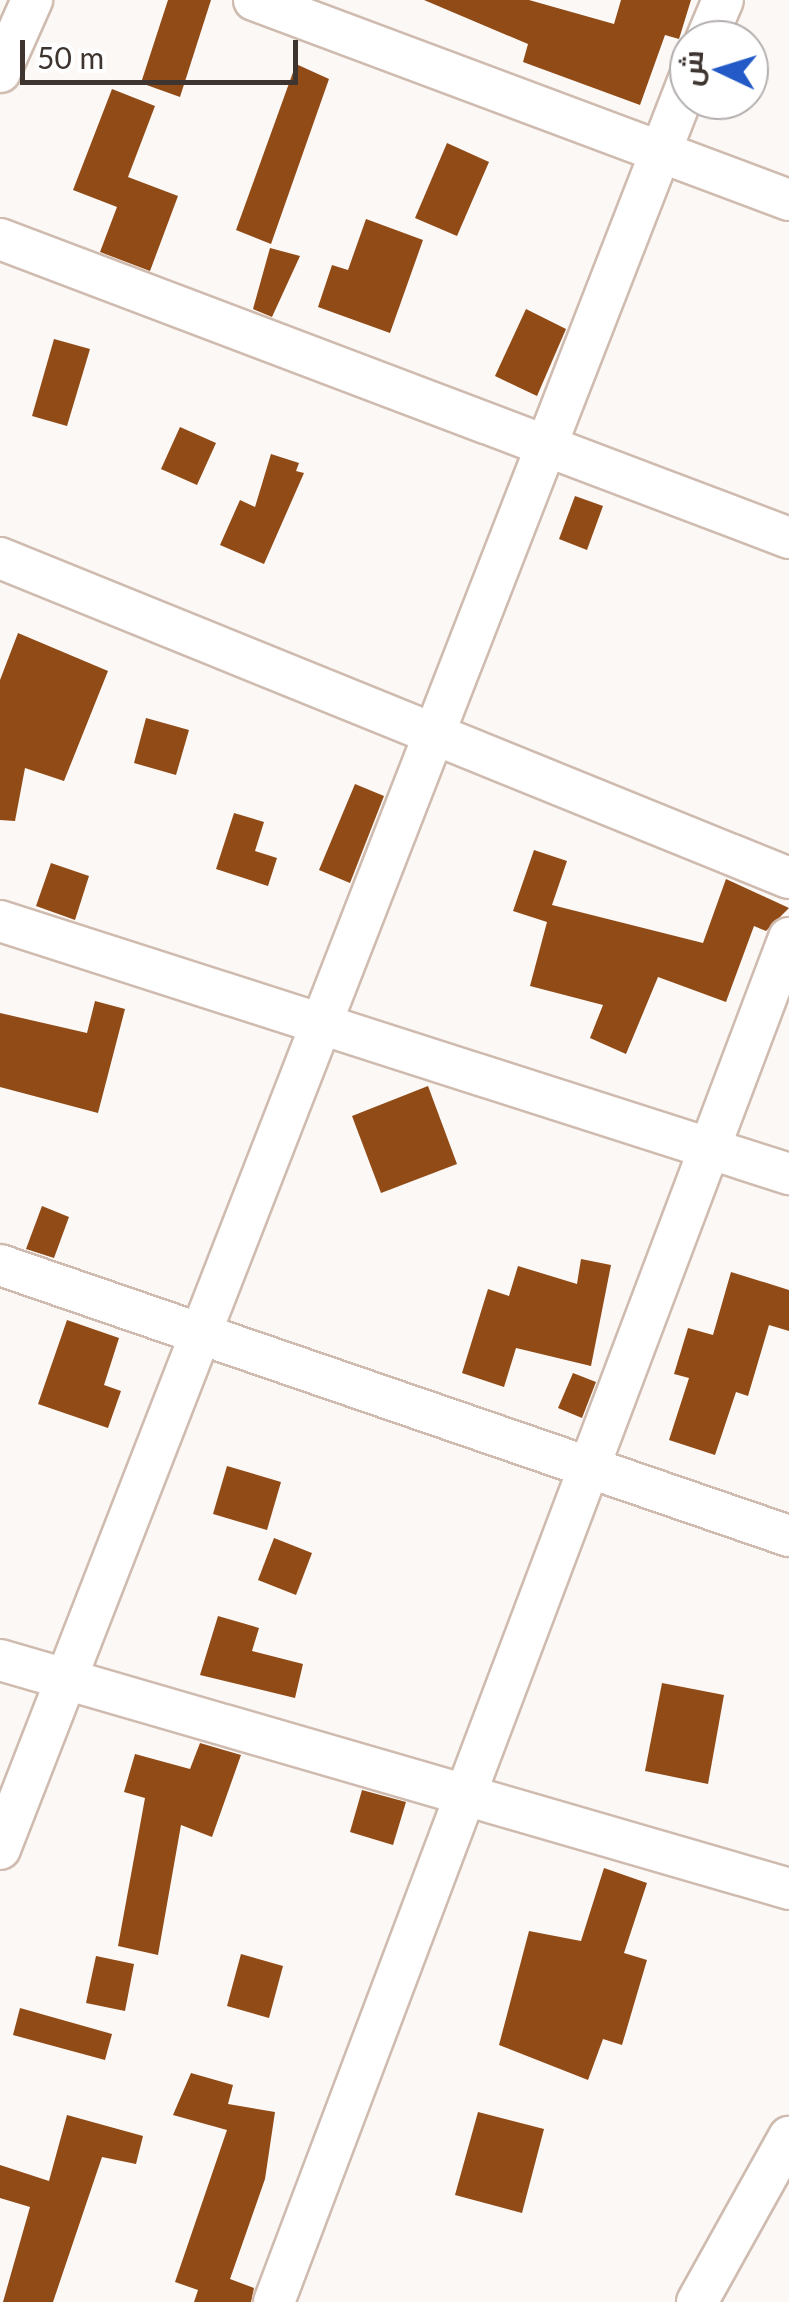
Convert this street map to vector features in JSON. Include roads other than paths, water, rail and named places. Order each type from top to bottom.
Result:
[{"type":"street","points":[[0,72],[32,0]]},
{"type":"street","points":[[254,0],[659,147],[789,200]]},
{"type":"street","points":[[0,1849],[204,1337],[543,444],[671,120]]},
{"type":"street","points":[[0,238],[789,538]]},
{"type":"street","points":[[0,558],[789,878]]},
{"type":"street","points":[[0,920],[789,1174]]},
{"type":"street","points":[[274,2302],[594,1469],[789,938]]},
{"type":"street","points":[[0,1265],[789,1536]]},
{"type":"street","points":[[0,1660],[468,1791],[789,1889]]},
{"type":"street","points":[[697,2302],[789,2137]]}]
